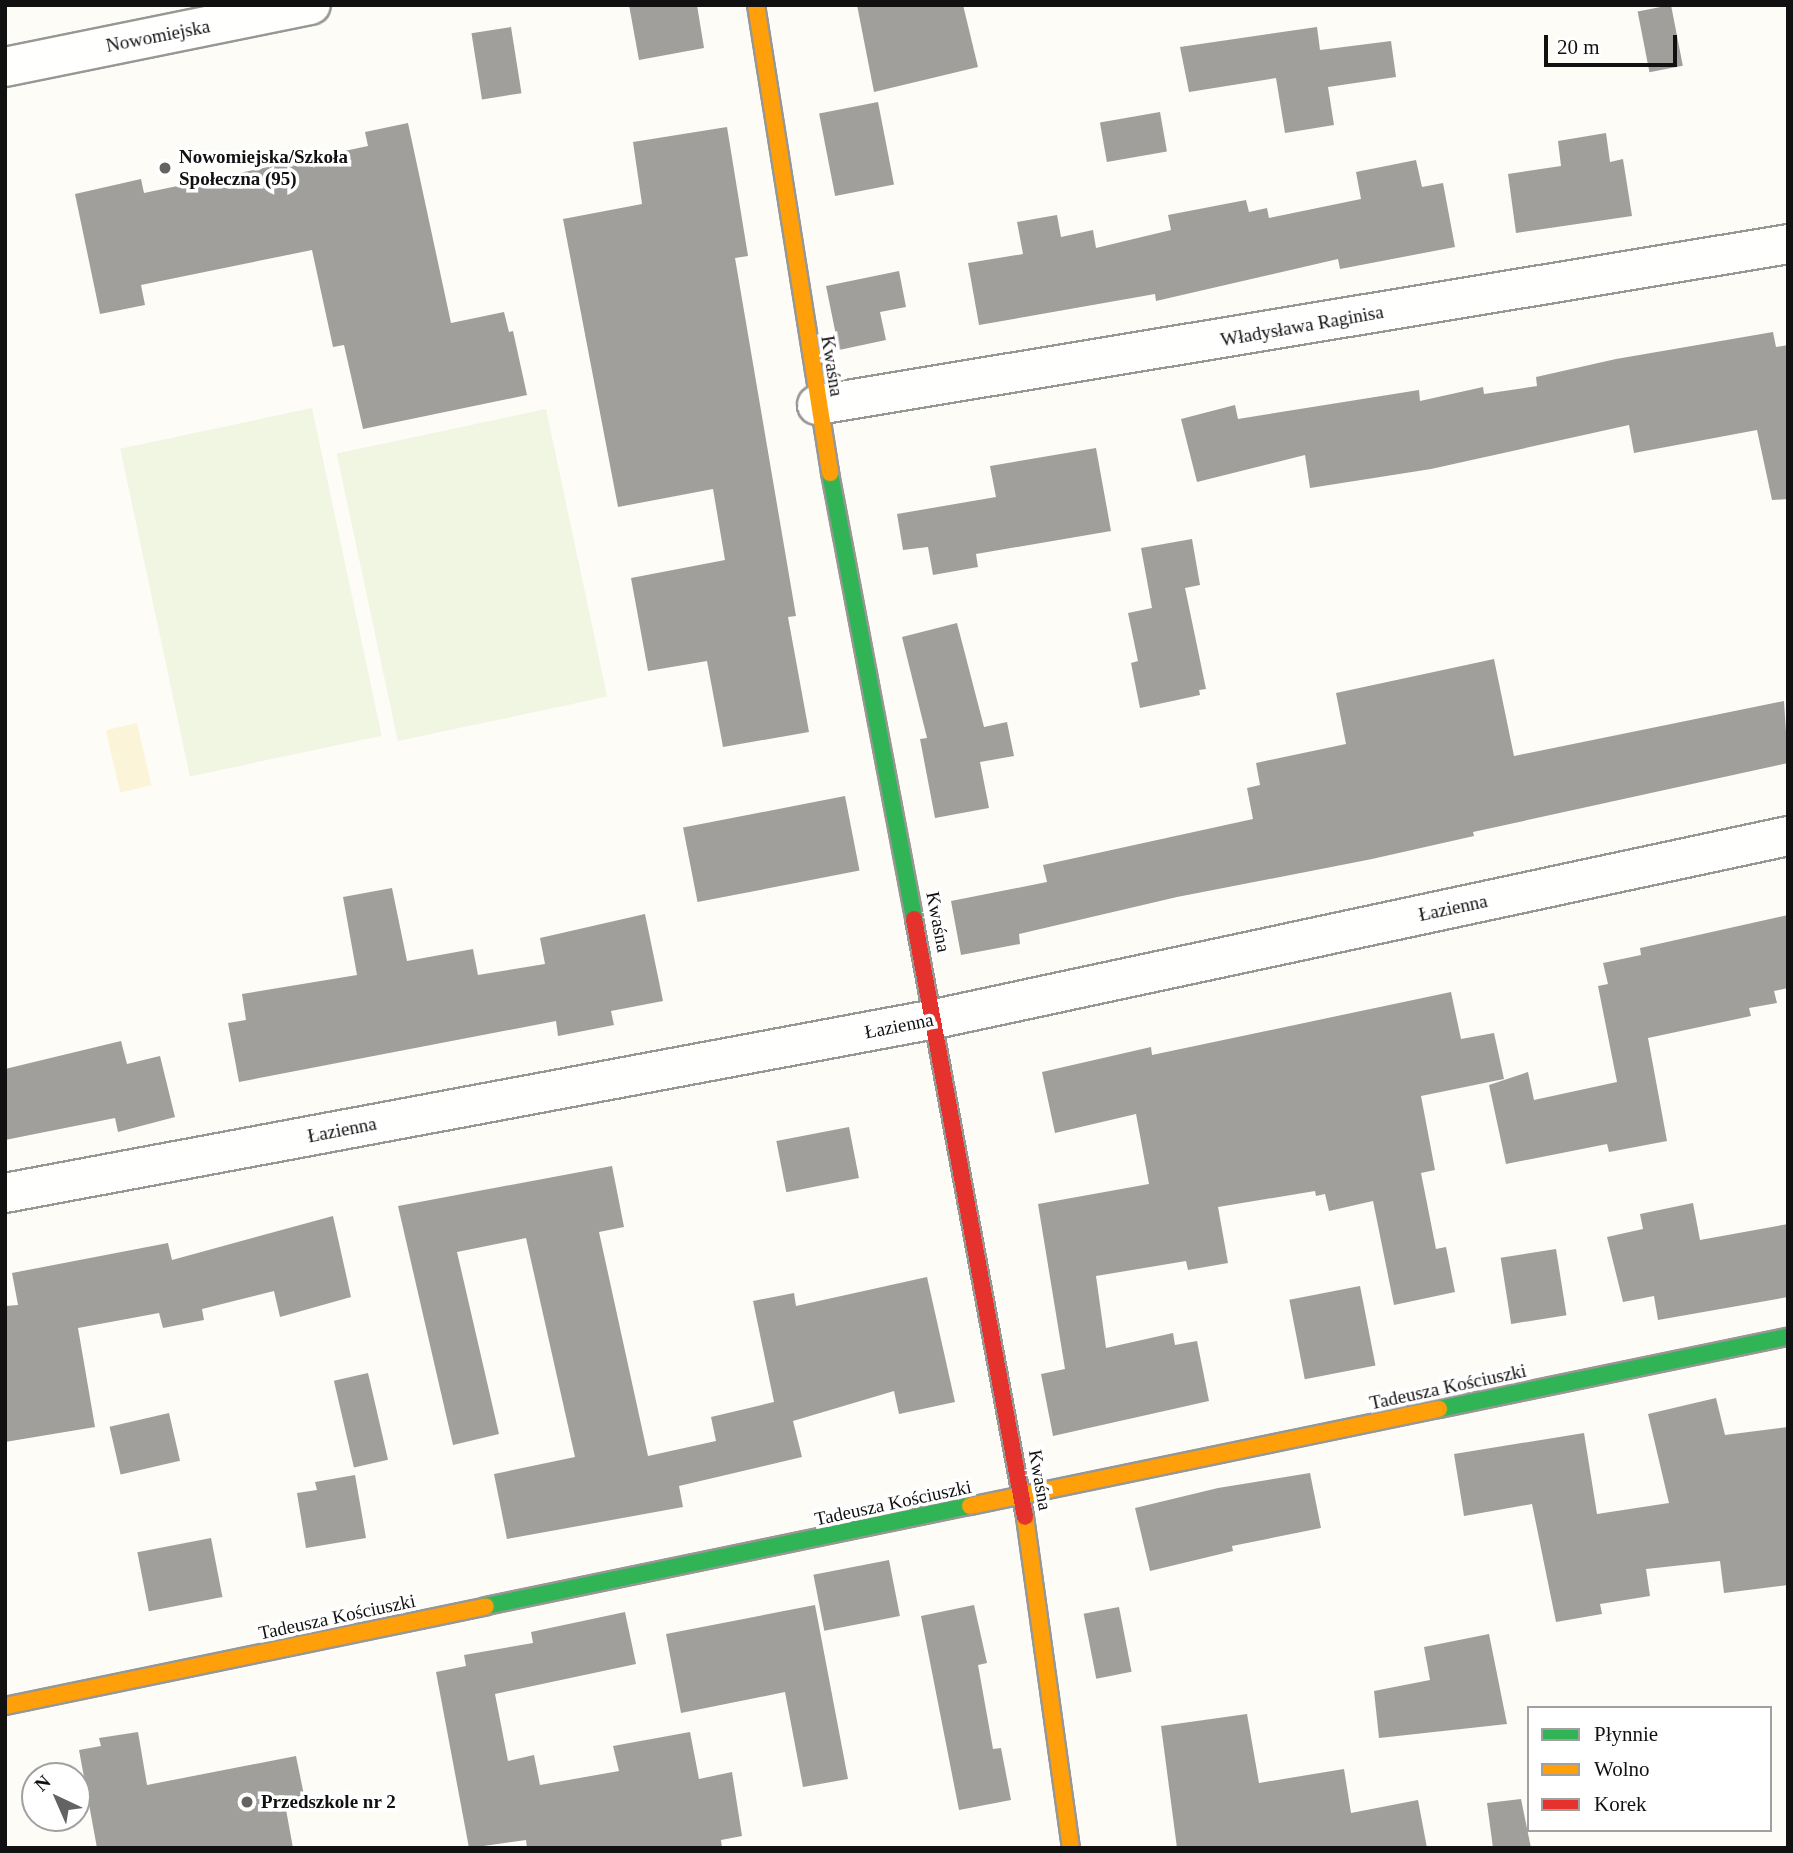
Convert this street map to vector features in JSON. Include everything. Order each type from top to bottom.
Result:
[{"type":"street","name":"Nowomiejska","points":[[5,67],[311,5]]},
{"type":"street","name":"Kwaśna","points":[[756,5],[817,405],[935,1020],[1022,1497],[1071,1848]]},
{"type":"street","name":"Władysława Raginisa","points":[[817,405],[1788,244]]},
{"type":"street","name":"Łazienna","points":[[5,1193],[935,1020],[1788,836]]},
{"type":"street","name":"Tadeusza Kościuszki","points":[[5,1706],[1788,1337]]},
{"type":"sand","points":[[137,723],[151,785],[120,793],[106,730]]},
{"type":"green space","points":[[312,408],[382,736],[190,776],[120,449]]},
{"type":"green space","points":[[546,409],[607,697],[398,741],[337,453]]},
{"type":"building","points":[[629,5],[697,5],[704,48],[639,60]]},
{"type":"building","points":[[857,5],[963,5],[978,67],[874,92]]},
{"type":"building","points":[[1671,5],[1683,66],[1649,72],[1638,11]]},
{"type":"building","points":[[511,27],[521,93],[482,99],[471,33]]},
{"type":"building","points":[[1317,27],[1320,50],[1391,41],[1396,77],[1328,87],[1334,125],[1285,133],[1276,78],[1189,92],[1180,47]]},
{"type":"building","points":[[878,102],[894,184],[835,196],[819,113]]},
{"type":"building","points":[[1160,112],[1167,151],[1107,162],[1100,123]]},
{"type":"building","points":[[408,123],[451,323],[504,312],[509,332],[513,331],[527,395],[363,429],[344,345],[333,347],[312,250],[141,285],[145,305],[100,314],[75,194],[141,179],[144,193],[368,146],[365,132]]},
{"type":"building","points":[[727,127],[748,256],[735,258],[796,616],[788,617],[809,732],[723,747],[707,661],[648,671],[631,578],[725,560],[713,489],[618,507],[563,219],[642,204],[633,142]]},
{"type":"building","points":[[1606,133],[1610,162],[1623,159],[1632,216],[1516,233],[1508,174],[1561,166],[1558,141]]},
{"type":"building","points":[[1416,160],[1422,187],[1443,183],[1455,247],[1340,269],[1338,259],[1156,301],[1155,294],[979,325],[968,263],[1023,254],[1017,222],[1057,215],[1061,237],[1093,230],[1096,248],[1171,230],[1168,215],[1246,200],[1249,212],[1267,208],[1269,218],[1361,199],[1356,172]]},
{"type":"building","points":[[899,271],[906,307],[880,312],[886,340],[839,350],[826,286]]},
{"type":"building","points":[[1773,332],[1776,347],[1788,345],[1788,499],[1772,500],[1757,430],[1634,453],[1629,425],[1431,469],[1310,488],[1305,455],[1197,482],[1181,419],[1235,405],[1238,419],[1419,390],[1420,401],[1483,387],[1484,394],[1537,386],[1536,377],[1616,359]]},
{"type":"building","points":[[1096,448],[1111,531],[976,554],[978,567],[933,575],[928,547],[903,550],[897,514],[996,497],[990,466]]},
{"type":"building","points":[[1192,539],[1200,585],[1185,588],[1206,689],[1199,690],[1200,695],[1140,708],[1131,663],[1138,661],[1128,613],[1152,608],[1141,548]]},
{"type":"building","points":[[957,623],[984,727],[1007,722],[1014,756],[980,762],[989,808],[935,818],[920,739],[927,738],[902,637]]},
{"type":"building","points":[[1494,659],[1514,756],[1784,701],[1788,763],[1473,832],[1474,836],[1372,859],[1177,897],[1019,934],[1020,944],[961,955],[951,901],[1047,882],[1043,865],[1253,819],[1247,788],[1260,785],[1256,763],[1346,744],[1336,693]]},
{"type":"building","points":[[845,796],[860,871],[698,902],[683,827]]},
{"type":"building","points":[[392,888],[407,961],[473,949],[478,975],[545,964],[540,938],[645,914],[663,1001],[611,1011],[614,1025],[558,1036],[556,1021],[239,1082],[228,1023],[246,1020],[242,994],[357,975],[343,897]]},
{"type":"building","points":[[1788,915],[1788,988],[1774,991],[1777,1003],[1749,1008],[1751,1016],[1648,1038],[1667,1141],[1609,1152],[1607,1144],[1506,1164],[1489,1085],[1528,1072],[1534,1100],[1617,1082],[1598,986],[1608,984],[1603,963],[1641,955],[1640,948]]},
{"type":"building","points":[[1451,992],[1461,1039],[1494,1033],[1504,1079],[1421,1096],[1435,1170],[1421,1173],[1436,1249],[1446,1247],[1455,1292],[1394,1305],[1373,1201],[1329,1211],[1325,1194],[1316,1196],[1315,1191],[1218,1207],[1228,1263],[1188,1270],[1186,1261],[1096,1276],[1106,1348],[1173,1333],[1175,1345],[1197,1341],[1209,1401],[1053,1436],[1041,1374],[1065,1369],[1038,1204],[1149,1184],[1136,1114],[1055,1133],[1042,1072],[1151,1047],[1152,1055]]},
{"type":"building","points":[[121,1041],[127,1064],[160,1056],[175,1117],[118,1132],[115,1118],[5,1140],[5,1069]]},
{"type":"building","points":[[849,1127],[859,1178],[786,1192],[776,1141]]},
{"type":"building","points":[[612,1166],[624,1227],[599,1232],[648,1456],[716,1441],[711,1417],[774,1402],[753,1301],[794,1293],[796,1306],[927,1277],[955,1402],[899,1414],[894,1391],[793,1421],[802,1457],[679,1486],[683,1507],[507,1539],[494,1474],[575,1457],[526,1238],[457,1252],[499,1434],[453,1445],[398,1206]]},
{"type":"building","points":[[1693,1203],[1700,1240],[1788,1224],[1788,1297],[1658,1320],[1654,1296],[1623,1302],[1607,1237],[1643,1229],[1640,1214]]},
{"type":"building","points":[[333,1216],[351,1297],[280,1317],[274,1291],[202,1309],[204,1320],[163,1328],[159,1313],[78,1328],[95,1427],[5,1442],[5,1306],[18,1305],[12,1273],[168,1243],[172,1260]]},
{"type":"building","points":[[1556,1249],[1566,1315],[1511,1324],[1501,1258]]},
{"type":"building","points":[[1360,1286],[1375,1366],[1305,1379],[1289,1300]]},
{"type":"building","points":[[368,1373],[388,1460],[354,1468],[334,1381]]},
{"type":"building","points":[[1716,1398],[1725,1435],[1788,1427],[1788,1585],[1724,1593],[1720,1561],[1646,1569],[1650,1596],[1600,1604],[1602,1614],[1556,1622],[1532,1504],[1464,1516],[1454,1454],[1584,1433],[1597,1514],[1669,1503],[1648,1414]]},
{"type":"building","points":[[169,1413],[180,1461],[121,1474],[110,1427]]},
{"type":"building","points":[[1310,1473],[1321,1528],[1232,1546],[1233,1551],[1150,1571],[1135,1508],[1218,1488]]},
{"type":"building","points":[[355,1475],[366,1538],[306,1548],[297,1493],[317,1490],[315,1482]]},
{"type":"building","points":[[211,1538],[222,1597],[149,1611],[137,1552]]},
{"type":"building","points":[[889,1560],[900,1616],[824,1631],[813,1575]]},
{"type":"building","points":[[815,1605],[848,1779],[803,1787],[785,1692],[681,1713],[666,1634]]},
{"type":"building","points":[[974,1605],[987,1663],[978,1665],[993,1749],[1001,1748],[1011,1800],[959,1810],[921,1616]]},
{"type":"building","points":[[1119,1607],[1132,1672],[1096,1679],[1084,1614]]},
{"type":"building","points":[[625,1612],[636,1664],[495,1694],[508,1761],[534,1755],[540,1785],[619,1771],[613,1746],[690,1732],[699,1779],[732,1772],[742,1836],[721,1840],[722,1848],[527,1848],[526,1840],[469,1848],[436,1672],[466,1666],[464,1655],[533,1643],[531,1632]]},
{"type":"building","points":[[1489,1634],[1507,1724],[1379,1738],[1374,1691],[1430,1680],[1424,1647]]},
{"type":"building","points":[[1247,1714],[1259,1783],[1344,1769],[1351,1813],[1418,1800],[1427,1848],[1177,1848],[1161,1726]]},
{"type":"building","points":[[138,1732],[147,1785],[296,1756],[305,1800],[285,1804],[293,1848],[97,1848],[91,1815],[91,1762],[81,1762],[79,1750],[101,1746],[99,1738]]},
{"type":"building","points":[[1521,1799],[1531,1848],[1493,1848],[1487,1803]]},
{"type":"traffic: fast","points":[[830,473],[914,919]]},
{"type":"traffic: fast","points":[[1439,1409],[1788,1337]]},
{"type":"traffic: fast","points":[[486,1606],[970,1506]]},
{"type":"traffic: slow","points":[[756,5],[830,473]]},
{"type":"traffic: slow","points":[[970,1506],[1439,1409]]},
{"type":"traffic: slow","points":[[1025,1517],[1071,1848]]},
{"type":"traffic: slow","points":[[5,1706],[486,1606]]},
{"type":"traffic: jam","points":[[914,919],[1025,1517]]},
{"type":"place","name":"Nowomiejska/Szkoła Społeczna (95)","points":[[165,168]]},
{"type":"place","name":"Przedszkole nr 2","points":[[247,1802]]}]
